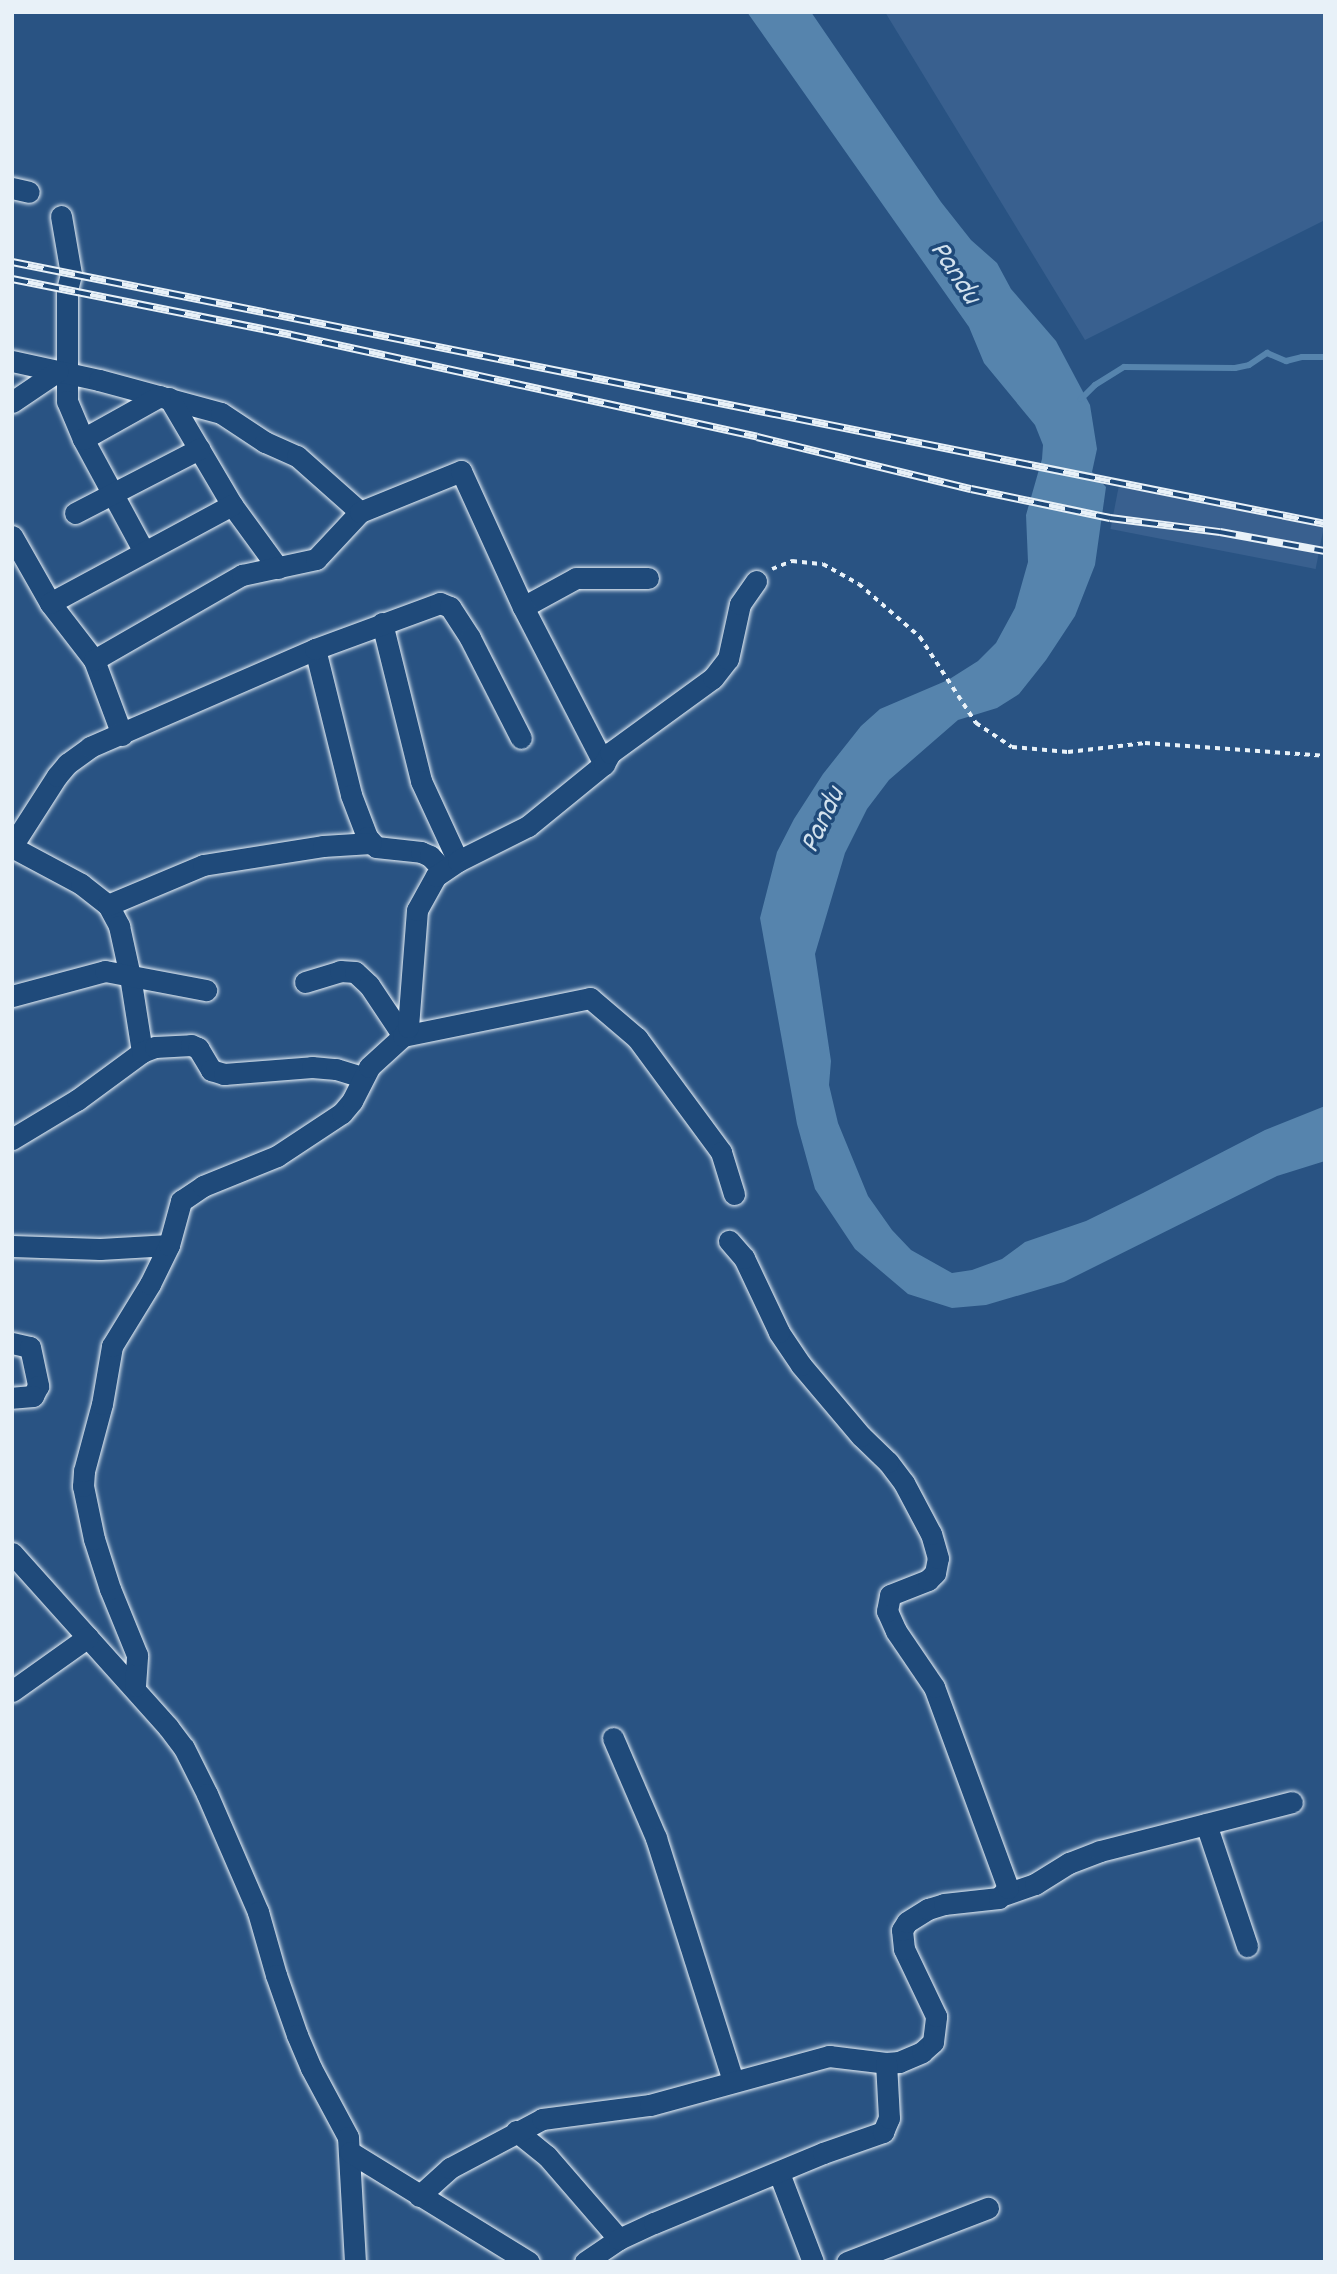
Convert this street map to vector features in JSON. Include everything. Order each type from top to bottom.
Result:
[{"type":"street","points":[[61,216],[71,274],[67,290],[63,373],[67,401],[111,494],[144,552]]},
{"type":"street","points":[[12,361],[164,397],[227,416],[265,442],[297,456],[360,512]]},
{"type":"street","points":[[12,402],[63,373]]},
{"type":"street","points":[[83,439],[164,397]]},
{"type":"street","points":[[164,397],[232,505],[278,568]]},
{"type":"street","points":[[75,513],[199,449]]},
{"type":"street","points":[[94,660],[242,575],[316,559],[360,512],[461,471],[523,607],[604,764]]},
{"type":"street","points":[[50,603],[232,505]]},
{"type":"street","points":[[12,536],[50,603],[94,660],[122,735]]},
{"type":"street","points":[[523,607],[576,578],[648,578]]},
{"type":"street","points":[[403,1036],[410,1015],[416,910],[424,894],[450,865],[528,826],[604,764],[610,753],[624,741],[722,670],[728,659],[740,604],[757,581]]},
{"type":"street","points":[[142,1052],[119,926],[108,905],[81,884],[12,846],[66,764],[90,747],[315,649],[440,603],[450,607],[470,638],[521,738]]},
{"type":"street","points":[[382,623],[421,781],[450,865]]},
{"type":"street","points":[[315,649],[351,795],[370,843]]},
{"type":"street","points":[[108,905],[203,865],[323,846],[370,843],[383,848],[421,852],[450,865]]},
{"type":"street","points":[[305,982],[340,971],[355,972],[369,985],[403,1036]]},
{"type":"street","points":[[12,996],[97,972],[206,990]]},
{"type":"street","points":[[135,1686],[137,1655],[110,1589],[94,1539],[83,1486],[84,1471],[102,1404],[112,1346],[150,1284],[169,1245],[176,1212],[187,1195],[270,1160],[320,1130],[352,1101],[363,1077],[376,1059],[403,1036],[590,998],[637,1038],[714,1142],[721,1152],[734,1195]]},
{"type":"street","points":[[12,1139],[77,1100],[142,1052],[155,1047],[191,1045],[198,1048],[211,1070],[224,1074],[312,1067],[336,1069],[363,1077]]},
{"type":"street","points":[[729,1241],[744,1258],[779,1332],[801,1365],[861,1436],[888,1462],[904,1483],[931,1534],[938,1558],[935,1573],[928,1580],[890,1595],[887,1611],[896,1631],[934,1687],[1008,1884],[1006,1894]]},
{"type":"street","points":[[12,1247],[100,1249],[169,1245]]},
{"type":"street","points":[[12,1343],[30,1347],[38,1387],[33,1396],[12,1398]]},
{"type":"street","points":[[12,1553],[135,1686],[184,1748],[207,1794],[258,1912],[297,2035],[323,2092],[343,2123],[350,2152],[355,2262]]},
{"type":"street","points":[[12,1691],[88,1637]]},
{"type":"street","points":[[613,1738],[656,1838],[733,2081]]},
{"type":"street","points":[[419,2196],[439,2174],[542,2119],[650,2105],[829,2056],[886,2063],[899,2062],[922,2052],[933,2042],[936,2016],[901,1940],[907,1922],[944,1904],[999,1898],[1035,1884],[1069,1863],[1100,1852],[1292,1802]]},
{"type":"street","points":[[1206,1824],[1247,1946]]},
{"type":"street","points":[[585,2262],[619,2239],[823,2152],[883,2132],[889,2118],[886,2063]]},
{"type":"street","points":[[516,2131],[547,2156],[619,2239]]},
{"type":"street","points":[[350,2152],[529,2262]]},
{"type":"street","points":[[779,2173],[813,2262]]},
{"type":"street","points":[[847,2262],[988,2208]]},
{"type":"path","points":[[757,581],[767,571],[792,561],[831,568],[859,584],[920,637],[976,723],[1001,741],[1021,748],[1068,752],[1145,743],[1325,756]]},
{"type":"shaded area","points":[[885,12],[1325,12],[1325,220],[1085,340]]},
{"type":"shaded area","points":[[1120,480],[1325,520],[1316,569],[1110,529]]},
{"type":"water","name":"Pandu","points":[[747,12],[811,12],[941,202],[971,240],[997,263],[1011,289],[1056,341],[1090,405],[1097,449],[1092,472],[1106,487],[1095,565],[1075,616],[1046,660],[1019,694],[997,708],[958,720],[889,780],[867,809],[845,853],[815,954],[831,1061],[829,1085],[838,1123],[868,1196],[892,1230],[911,1250],[952,1273],[972,1270],[1002,1259],[1025,1242],[1086,1221],[1265,1130],[1325,1106],[1325,1161],[1277,1176],[1064,1282],[986,1305],[952,1308],[908,1294],[855,1249],[815,1189],[797,1124],[760,918],[777,852],[794,819],[823,774],[861,726],[880,709],[948,680],[978,661],[996,643],[1015,608],[1028,562],[1026,515],[1042,459],[1043,445],[1035,425],[984,363],[969,327]]},
{"type":"waterway","points":[[1081,399],[1095,385],[1124,367],[1235,368],[1249,365],[1267,353],[1286,361],[1302,357],[1325,357]]},
{"type":"railway","points":[[12,262],[1325,524]]},
{"type":"railway","points":[[12,279],[291,335],[1110,518],[1220,532],[1325,551]]}]
